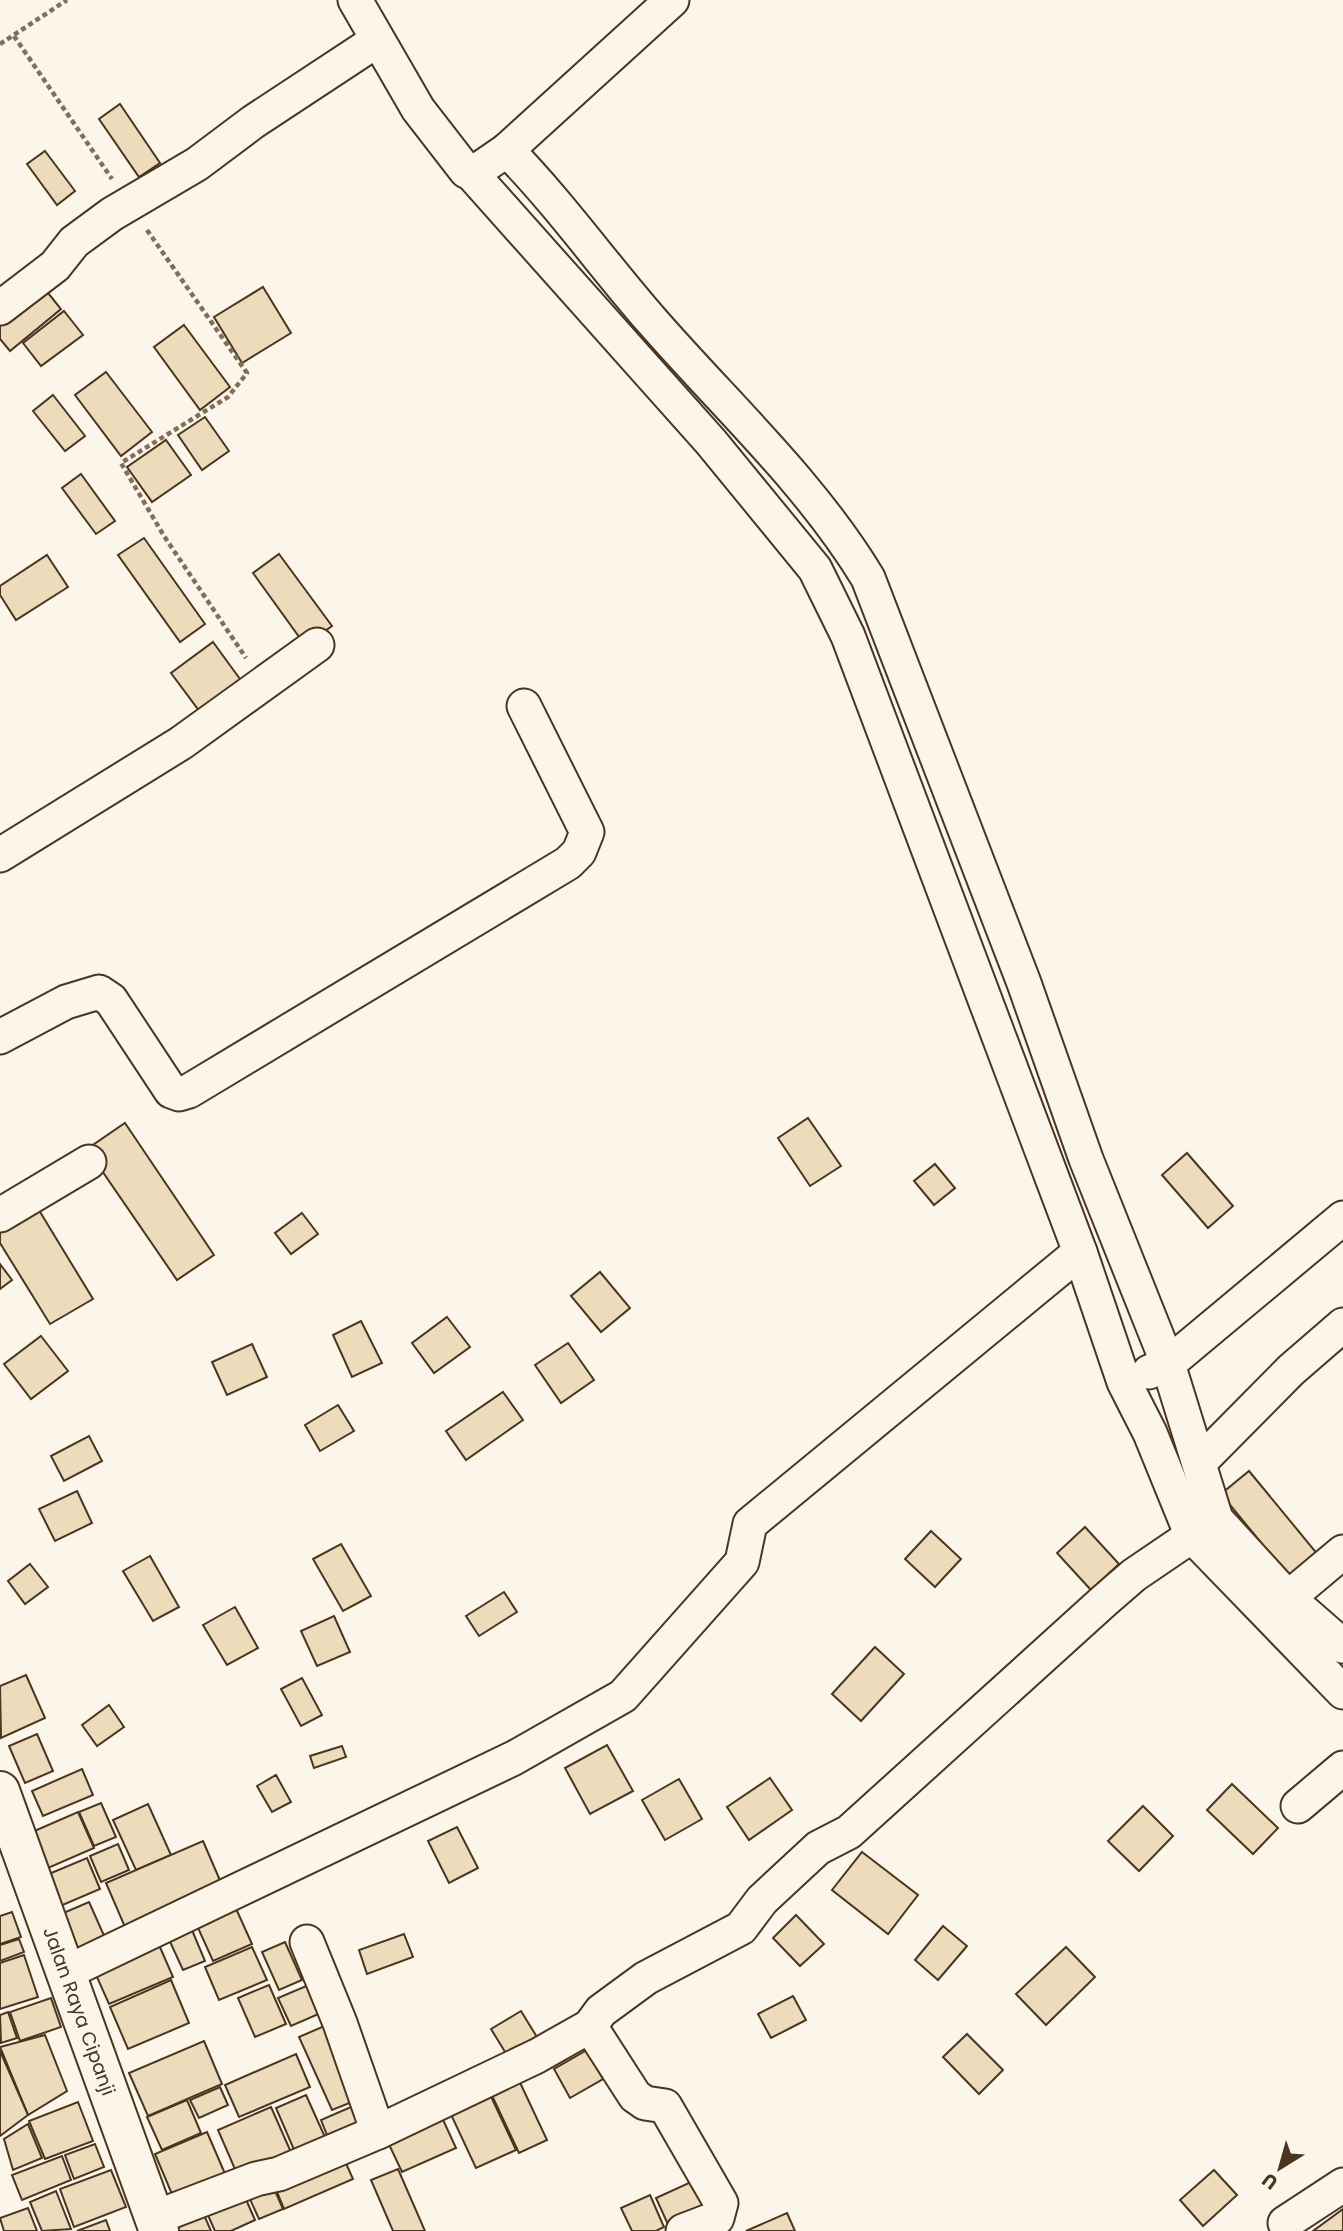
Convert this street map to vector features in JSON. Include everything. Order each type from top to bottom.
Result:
[{"type":"main road","name":"Jalan Raya Cipanji","points":[[0,1791],[156,2225]]},
{"type":"street","points":[[355,0],[376,41],[418,109],[458,162],[472,174],[711,442],[815,569],[848,636],[1080,1252],[1124,1382],[1204,1527],[1343,1692]]},
{"type":"street","points":[[472,174],[507,150],[672,0]]},
{"type":"street","points":[[0,308],[55,266],[74,242],[129,204],[197,164],[253,122],[376,41]]},
{"type":"street","points":[[507,150],[652,321],[792,471],[847,543],[868,578],[1024,983],[1086,1159],[1168,1364],[1200,1462],[1204,1527],[1343,1646]]},
{"type":"street","points":[[0,855],[181,743],[317,645]]},
{"type":"street","points":[[0,1037],[66,1002],[99,992],[111,1000],[171,1091],[179,1094],[189,1091],[568,863],[579,852],[587,832],[524,706]]},
{"type":"street","points":[[0,1215],[89,1162]]},
{"type":"street","points":[[1124,1382],[1168,1364],[1336,1237]]},
{"type":"street","points":[[65,1973],[458,1786],[592,1716],[623,1696],[741,1562],[750,1524],[1080,1252]]},
{"type":"street","points":[[1200,1462],[1291,1370],[1343,1325]]},
{"type":"street","points":[[156,2225],[256,2179],[279,2174],[379,2132],[471,2085],[537,2056],[590,2026],[601,2011],[646,1978],[741,1928],[752,1918],[762,1900],[818,1848],[849,1832],[1104,1601],[1135,1575],[1204,1527]]},
{"type":"street","points":[[1288,1598],[1343,1552]]},
{"type":"street","points":[[1298,1806],[1343,1768]]},
{"type":"street","points":[[307,1942],[340,2023],[379,2132]]},
{"type":"street","points":[[590,2026],[635,2096],[645,2103],[665,2106],[721,2203],[717,2218],[683,2231]]},
{"type":"street","points":[[1285,2223],[1343,2185]]},
{"type":"path","points":[[0,44],[67,0]]},
{"type":"path","points":[[14,36],[247,373],[228,397],[121,463],[164,536],[263,685]]},
{"type":"building","points":[[120,104],[160,163],[139,177],[99,119]]},
{"type":"building","points":[[45,151],[75,191],[57,205],[27,164]]},
{"type":"building","points":[[40,283],[61,309],[10,351],[0,339],[0,316]]},
{"type":"building","points":[[263,287],[291,333],[242,363],[214,317]]},
{"type":"building","points":[[64,311],[83,335],[41,366],[23,343]]},
{"type":"building","points":[[184,325],[230,387],[200,410],[154,347]]},
{"type":"building","points":[[106,372],[152,432],[121,456],[75,395]]},
{"type":"building","points":[[53,395],[85,436],[65,451],[33,411]]},
{"type":"building","points":[[205,417],[229,451],[202,470],[178,435]]},
{"type":"building","points":[[166,440],[191,475],[152,502],[127,467]]},
{"type":"building","points":[[81,474],[115,521],[96,534],[62,488]]},
{"type":"building","points":[[144,538],[205,624],[180,642],[118,555]]},
{"type":"building","points":[[279,554],[332,626],[305,645],[253,573]]},
{"type":"building","points":[[47,555],[68,587],[16,620],[0,595],[0,586]]},
{"type":"building","points":[[213,642],[248,690],[206,720],[171,673]]},
{"type":"building","points":[[808,1118],[841,1166],[810,1186],[778,1138]]},
{"type":"building","points":[[125,1123],[214,1255],[177,1280],[87,1149]]},
{"type":"building","points":[[1187,1153],[1233,1206],[1208,1228],[1162,1175]]},
{"type":"building","points":[[935,1164],[955,1188],[934,1205],[914,1181]]},
{"type":"building","points":[[34,1202],[93,1299],[50,1324],[0,1243],[0,1223]]},
{"type":"building","points":[[302,1213],[318,1234],[291,1254],[275,1233]]},
{"type":"building","points":[[0,1264],[12,1280],[0,1289]]},
{"type":"building","points":[[600,1272],[630,1308],[601,1332],[571,1296]]},
{"type":"building","points":[[447,1317],[470,1347],[434,1373],[412,1343]]},
{"type":"building","points":[[361,1321],[382,1363],[352,1377],[333,1335]]},
{"type":"building","points":[[41,1336],[68,1371],[31,1399],[4,1364]]},
{"type":"building","points":[[568,1343],[594,1380],[561,1403],[535,1365]]},
{"type":"building","points":[[252,1344],[267,1377],[227,1395],[212,1362]]},
{"type":"building","points":[[503,1392],[523,1420],[466,1460],[446,1431]]},
{"type":"building","points":[[338,1405],[354,1431],[320,1451],[305,1425]]},
{"type":"building","points":[[89,1436],[102,1461],[64,1481],[51,1456]]},
{"type":"building","points":[[1249,1471],[1319,1556],[1291,1579],[1221,1494]]},
{"type":"building","points":[[77,1491],[92,1523],[55,1541],[39,1509]]},
{"type":"building","points":[[1085,1527],[1119,1564],[1091,1590],[1057,1553]]},
{"type":"building","points":[[931,1531],[961,1559],[935,1587],[905,1559]]},
{"type":"building","points":[[341,1544],[371,1596],[343,1611],[313,1559]]},
{"type":"building","points":[[150,1556],[179,1607],[153,1621],[123,1571]]},
{"type":"building","points":[[30,1564],[48,1587],[25,1604],[8,1581]]},
{"type":"building","points":[[504,1592],[517,1612],[479,1636],[466,1616]]},
{"type":"building","points":[[235,1607],[258,1648],[227,1665],[203,1625]]},
{"type":"building","points":[[334,1616],[350,1652],[317,1666],[301,1631]]},
{"type":"building","points":[[875,1647],[904,1674],[861,1721],[832,1694]]},
{"type":"building","points":[[26,1675],[45,1718],[1,1738],[0,1686]]},
{"type":"building","points":[[302,1678],[322,1715],[301,1726],[281,1689]]},
{"type":"building","points":[[109,1705],[124,1727],[97,1746],[82,1725]]},
{"type":"building","points":[[37,1734],[53,1771],[25,1783],[9,1746]]},
{"type":"building","points":[[607,1745],[633,1791],[590,1814],[565,1768]]},
{"type":"building","points":[[342,1746],[346,1757],[314,1768],[310,1756]]},
{"type":"building","points":[[82,1769],[93,1795],[43,1816],[32,1791]]},
{"type":"building","points":[[276,1775],[291,1802],[272,1812],[257,1786]]},
{"type":"building","points":[[770,1778],[792,1810],[749,1840],[727,1807]]},
{"type":"building","points":[[679,1779],[702,1819],[665,1840],[642,1800]]},
{"type":"building","points":[[1232,1784],[1278,1828],[1253,1854],[1207,1810]]},
{"type":"building","points":[[101,1803],[116,1837],[94,1846],[79,1812]]},
{"type":"building","points":[[148,1804],[171,1855],[136,1870],[113,1820]]},
{"type":"building","points":[[1143,1806],[1173,1836],[1139,1871],[1108,1841]]},
{"type":"building","points":[[78,1812],[94,1848],[48,1868],[32,1832]]},
{"type":"building","points":[[457,1827],[478,1868],[449,1883],[428,1841]]},
{"type":"building","points":[[203,1841],[225,1892],[128,1934],[106,1883]]},
{"type":"building","points":[[118,1844],[129,1870],[101,1882],[90,1856]]},
{"type":"building","points":[[862,1852],[918,1895],[888,1934],[832,1890]]},
{"type":"building","points":[[87,1858],[100,1889],[58,1907],[44,1876]]},
{"type":"building","points":[[89,1902],[110,1949],[82,1961],[61,1914]]},
{"type":"building","points":[[233,1902],[252,1944],[213,1961],[194,1919]]},
{"type":"building","points":[[12,1912],[21,1937],[0,1944],[0,1916]]},
{"type":"building","points":[[796,1915],[824,1944],[800,1966],[773,1938]]},
{"type":"building","points":[[189,1923],[205,1961],[183,1970],[166,1933]]},
{"type":"building","points":[[943,1926],[967,1946],[938,1980],[915,1960]]},
{"type":"building","points":[[404,1934],[413,1957],[367,1974],[359,1950]]},
{"type":"building","points":[[156,1938],[173,1977],[109,2004],[92,1966]]},
{"type":"building","points":[[19,1939],[24,1952],[0,1961],[0,1945]]},
{"type":"building","points":[[285,1942],[302,1980],[279,1990],[262,1952]]},
{"type":"building","points":[[252,1947],[267,1980],[219,2000],[205,1967]]},
{"type":"building","points":[[1066,1947],[1095,1977],[1046,2025],[1016,1994]]},
{"type":"building","points":[[24,1955],[38,1997],[0,2009],[0,1963]]},
{"type":"building","points":[[171,1980],[189,2023],[128,2049],[110,2007]]},
{"type":"building","points":[[318,1981],[330,2009],[291,2026],[278,1998]]},
{"type":"building","points":[[269,1985],[286,2024],[255,2037],[238,1998]]},
{"type":"building","points":[[793,1996],[806,2020],[771,2038],[758,2014]]},
{"type":"building","points":[[51,1998],[61,2027],[20,2041],[10,2012]]},
{"type":"building","points":[[521,2011],[540,2042],[510,2060],[491,2029]]},
{"type":"building","points":[[8,2012],[17,2038],[1,2043],[0,2015]]},
{"type":"building","points":[[329,2024],[362,2098],[332,2110],[299,2037]]},
{"type":"building","points":[[967,2034],[1003,2070],[979,2094],[943,2057]]},
{"type":"building","points":[[45,2035],[67,2091],[28,2115],[0,2047]]},
{"type":"building","points":[[204,2041],[222,2084],[148,2116],[129,2073]]},
{"type":"building","points":[[587,2050],[603,2079],[570,2098],[554,2069]]},
{"type":"building","points":[[0,2051],[28,2115],[0,2136]]},
{"type":"building","points":[[296,2054],[310,2087],[239,2117],[225,2085]]},
{"type":"building","points":[[516,2074],[547,2140],[519,2153],[488,2087]]},
{"type":"building","points":[[220,2087],[228,2105],[199,2118],[190,2100]]},
{"type":"building","points":[[487,2088],[516,2150],[476,2168],[447,2106]]},
{"type":"building","points":[[306,2095],[329,2146],[298,2159],[276,2108]]},
{"type":"building","points":[[187,2100],[201,2133],[162,2150],[147,2117]]},
{"type":"building","points":[[78,2102],[93,2141],[45,2159],[29,2121]]},
{"type":"building","points":[[360,2103],[371,2128],[331,2145],[321,2120]]},
{"type":"building","points":[[271,2107],[294,2159],[241,2183],[218,2130]]},
{"type":"building","points":[[439,2111],[456,2148],[402,2172],[385,2136]]},
{"type":"building","points":[[28,2124],[42,2158],[13,2170],[4,2139]]},
{"type":"building","points":[[207,2132],[229,2183],[177,2206],[155,2154]]},
{"type":"building","points":[[95,2144],[104,2167],[74,2179],[65,2155]]},
{"type":"building","points":[[340,2150],[353,2179],[284,2209],[272,2180]]},
{"type":"building","points":[[62,2156],[71,2180],[22,2200],[12,2175]]},
{"type":"building","points":[[398,2169],[425,2231],[393,2231],[371,2180]]},
{"type":"building","points":[[111,2170],[126,2207],[74,2227],[60,2189]]},
{"type":"building","points":[[1214,2170],[1237,2195],[1203,2226],[1180,2200]]},
{"type":"building","points":[[268,2175],[283,2209],[259,2219],[244,2186]]},
{"type":"building","points":[[702,2177],[716,2207],[670,2229],[656,2198]]},
{"type":"building","points":[[241,2188],[255,2220],[231,2231],[215,2231],[203,2204]]},
{"type":"building","points":[[56,2191],[71,2229],[42,2231],[30,2202]]},
{"type":"building","points":[[650,2195],[664,2227],[656,2231],[632,2231],[621,2208]]},
{"type":"building","points":[[28,2208],[37,2231],[4,2231],[0,2218]]},
{"type":"building","points":[[201,2208],[211,2231],[172,2231]]},
{"type":"building","points":[[1343,2209],[1343,2231],[1313,2231]]},
{"type":"building","points":[[787,2213],[795,2231],[746,2231]]},
{"type":"building","points":[[106,2220],[110,2231],[77,2231]]}]
